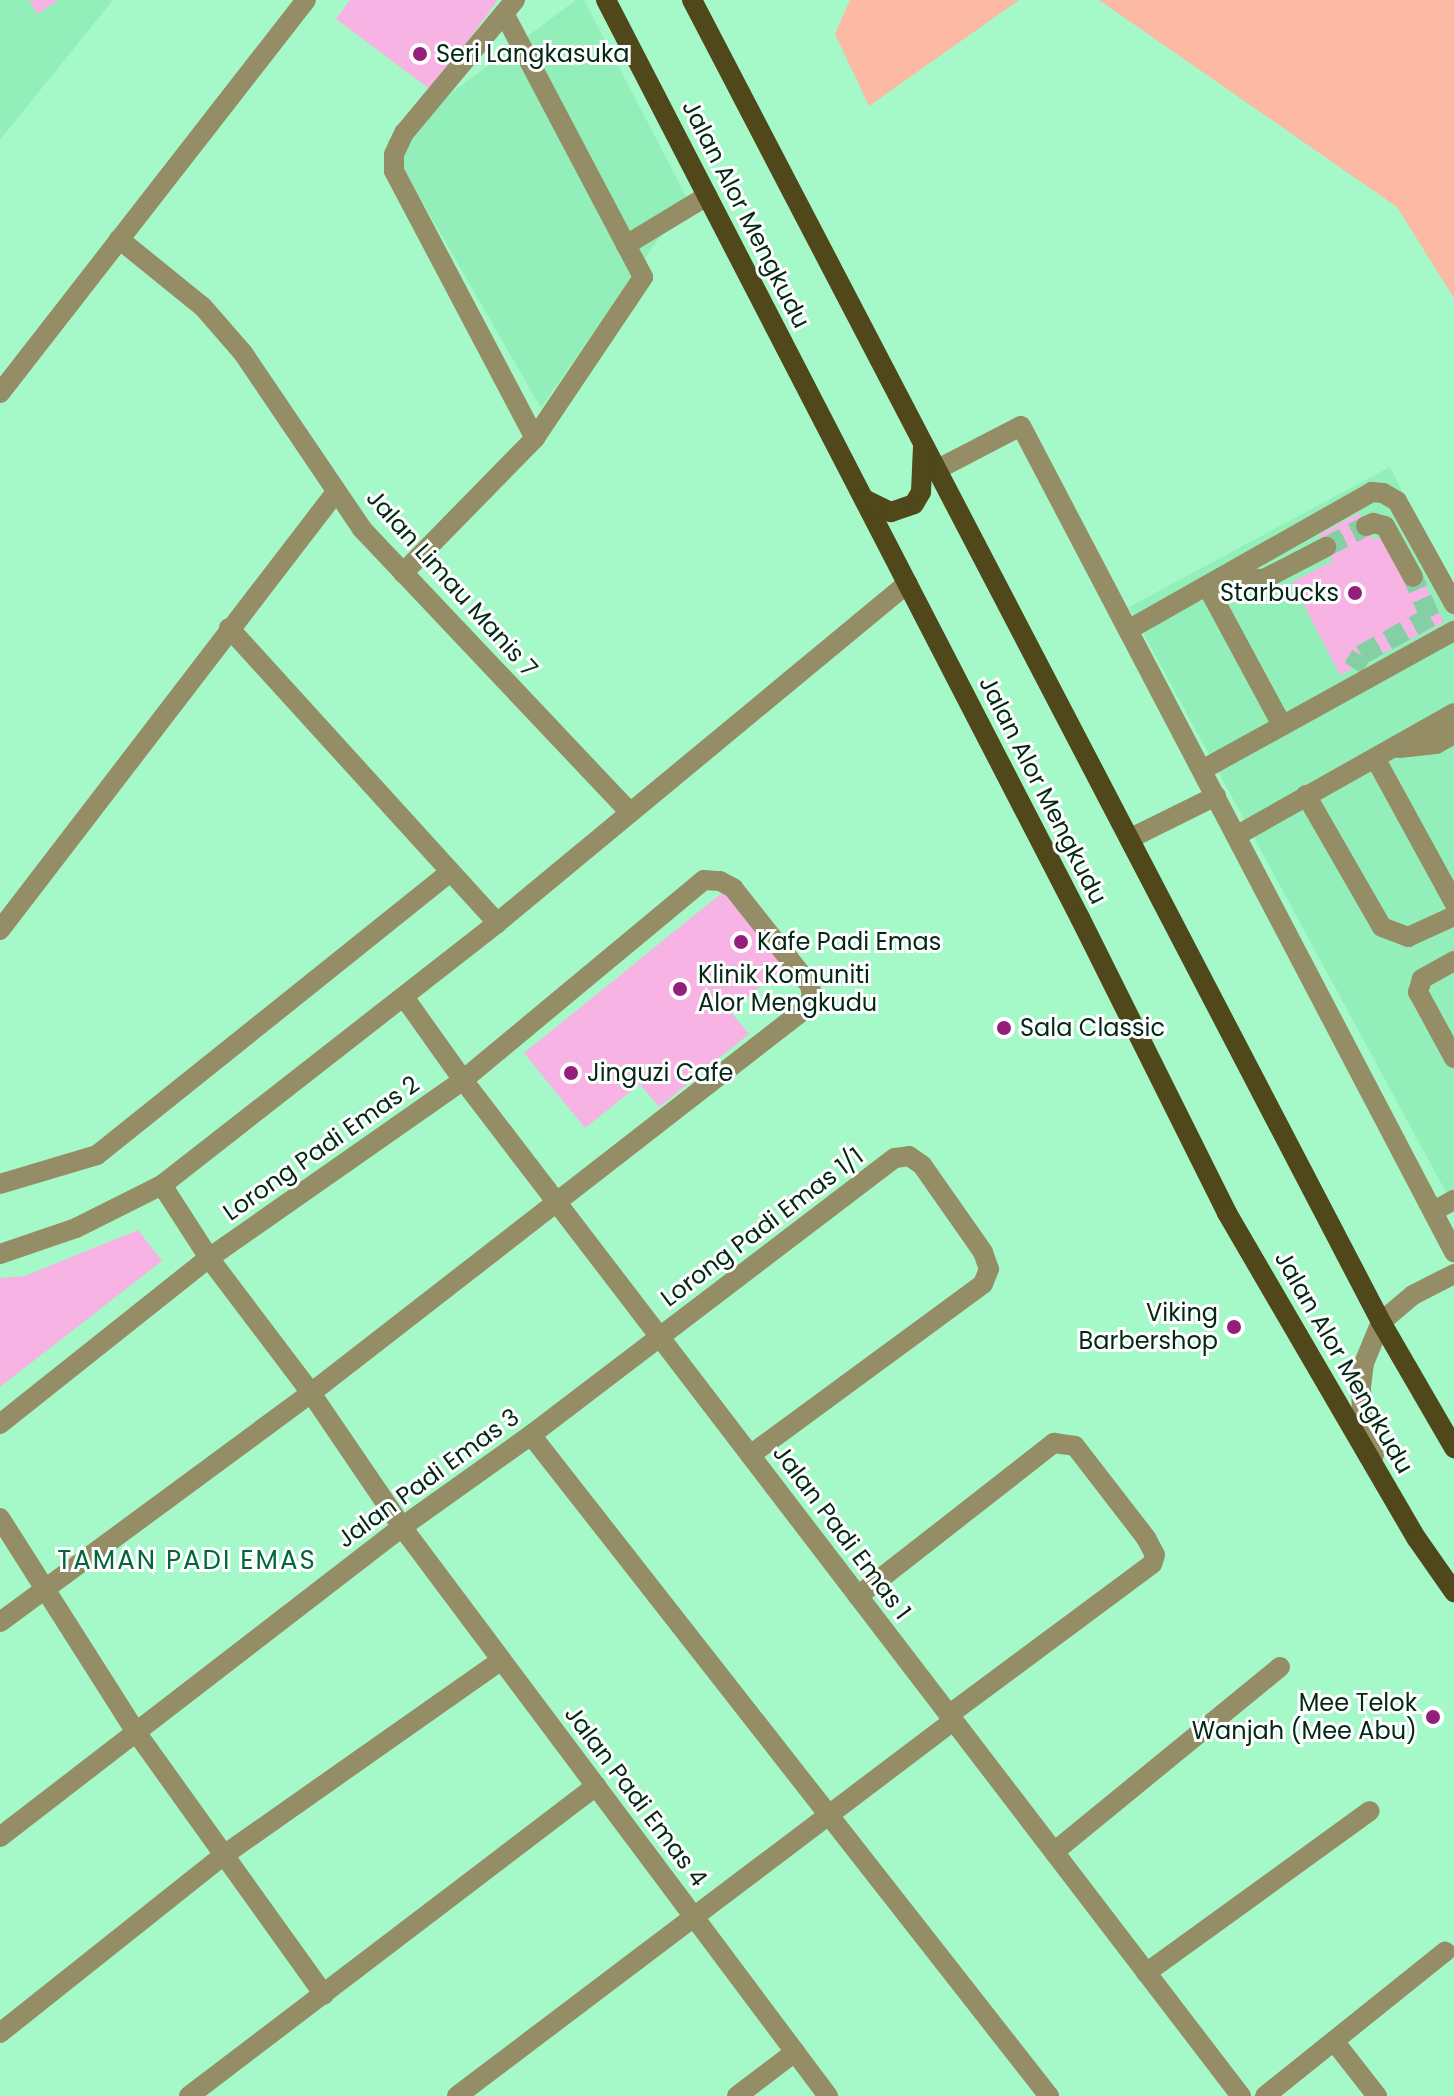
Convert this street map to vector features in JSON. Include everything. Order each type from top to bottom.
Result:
[{"type":"main road","name":"Jalan Alor Mengkudu","points":[[606,0],[908,583],[1227,1213],[1385,1485],[1454,1592]]},
{"type":"main road","name":"Jalan Alor Mengkudu","points":[[692,0],[1381,1322],[1454,1448]]},
{"type":"main road","points":[[864,499],[891,512],[914,504],[921,492],[923,446]]},
{"type":"street","points":[[0,393],[306,0]]},
{"type":"street","points":[[403,573],[535,438],[643,277],[510,7],[404,133],[394,154],[394,171],[535,438]]},
{"type":"street","points":[[626,245],[707,196]]},
{"type":"street","name":"Jalan Limau Manis 7","points":[[119,239],[203,307],[243,353],[362,529],[630,812]]},
{"type":"street","points":[[938,469],[1021,426],[1454,1252]]},
{"type":"street","points":[[0,930],[336,492]]},
{"type":"street","points":[[1128,630],[1372,492],[1383,493],[1397,501],[1454,604]]},
{"type":"street","points":[[1366,526],[1373,523],[1385,526],[1413,577]]},
{"type":"street","points":[[1214,582],[1264,579],[1326,547]]},
{"type":"street","points":[[1214,582],[1282,725]]},
{"type":"street","points":[[0,1254],[76,1228],[162,1185],[497,923],[908,583]]},
{"type":"street","points":[[229,628],[497,923]]},
{"type":"street","points":[[1202,770],[1454,631]]},
{"type":"street","points":[[1347,689],[1353,668]]},
{"type":"street","points":[[1236,836],[1454,713]]},
{"type":"street","points":[[1383,753],[1436,744],[1454,734]]},
{"type":"street","points":[[1383,753],[1454,902]]},
{"type":"street","points":[[1306,795],[1382,927],[1408,937],[1454,916]]},
{"type":"street","points":[[1131,838],[1216,796]]},
{"type":"street","points":[[0,1184],[97,1155],[449,873]]},
{"type":"street","name":"Lorong Padi Emas 2","points":[[0,1424],[209,1258],[463,1080],[704,880],[720,881],[733,888],[810,985],[812,997],[805,1009],[555,1200]]},
{"type":"street","points":[[1454,961],[1422,979],[1418,992],[1454,1058]]},
{"type":"street","name":"Jalan Padi Emas 1","points":[[404,997],[463,1080],[1241,2096]]},
{"type":"street","name":"Lorong Padi Emas 1/1","points":[[660,1337],[895,1158],[909,1156],[930,1177],[983,1252],[989,1269],[983,1284],[750,1455]]},
{"type":"street","name":"Jalan Padi Emas 4","points":[[162,1185],[209,1258],[311,1393],[402,1527],[828,2096]]},
{"type":"street","points":[[0,1622],[311,1393],[555,1200]]},
{"type":"street","points":[[1434,1211],[1454,1200]]},
{"type":"street","points":[[1385,1485],[1365,1428],[1361,1387],[1364,1363],[1381,1322],[1413,1295],[1454,1274]]},
{"type":"street","name":"Jalan Padi Emas 3","points":[[0,1837],[402,1527],[531,1435],[660,1337]]},
{"type":"street","points":[[531,1435],[1049,2096]]},
{"type":"street","points":[[457,2096],[694,1918],[1152,1564],[1155,1555],[1146,1538],[1075,1446],[1054,1443],[858,1596]]},
{"type":"street","points":[[0,1518],[136,1732],[324,1995]]},
{"type":"street","points":[[0,2033],[224,1855],[501,1660]]},
{"type":"street","points":[[1054,1852],[1280,1667]]},
{"type":"street","points":[[189,2096],[596,1786]]},
{"type":"street","points":[[1146,1973],[1370,1811]]},
{"type":"street","points":[[1265,2096],[1445,1952]]},
{"type":"street","points":[[1334,2041],[1377,2096]]},
{"type":"street","points":[[737,2096],[795,2052]]},
{"type":"shaded area","points":[[0,0],[113,0],[0,140]]},
{"type":"shaded area","points":[[576,0],[584,0],[687,198],[541,408],[387,141]]},
{"type":"shaded area","points":[[850,0],[1019,0],[869,106],[835,34]]},
{"type":"shaded area","points":[[1099,0],[1454,0],[1454,298],[1397,207]]},
{"type":"shaded area","points":[[1390,467],[1454,593],[1454,1207],[1129,607]]},
{"type":"building","points":[[29,0],[59,0],[37,14]]},
{"type":"building","name":"Seri Langkasuka","points":[[350,0],[498,0],[431,90],[336,19]]},
{"type":"building","points":[[1359,513],[1374,540],[1383,536],[1420,574],[1444,622],[1340,675],[1292,582],[1333,561],[1319,535]]},
{"type":"building","points":[[728,888],[789,964],[730,1011],[749,1034],[659,1107],[640,1084],[585,1128],[524,1053]]},
{"type":"building","points":[[138,1230],[162,1261],[0,1387],[0,1278],[25,1276]]},
{"type":"tunnel","points":[[1326,547],[1366,526]]},
{"type":"tunnel","points":[[1353,668],[1361,655],[1430,617],[1413,577]]},
{"type":"place","name":"Seri Langkasuka","points":[[420,54]]},
{"type":"place","name":"Starbucks","points":[[1355,593]]},
{"type":"place","name":"Kafe Padi Emas","points":[[741,942]]},
{"type":"place","name":"Klinik Komuniti Alor Mengkudu","points":[[680,989]]},
{"type":"place","name":"Sala Classic","points":[[1004,1028]]},
{"type":"place","name":"Jinguzi Cafe","points":[[571,1073]]},
{"type":"place","name":"Viking Barbershop","points":[[1234,1327]]},
{"type":"place","name":"Mee Telok Wanjah (Mee Abu)","points":[[1433,1717]]},
{"type":"district","name":"TAMAN PADI EMAS","points":[[187,1561]]}]
